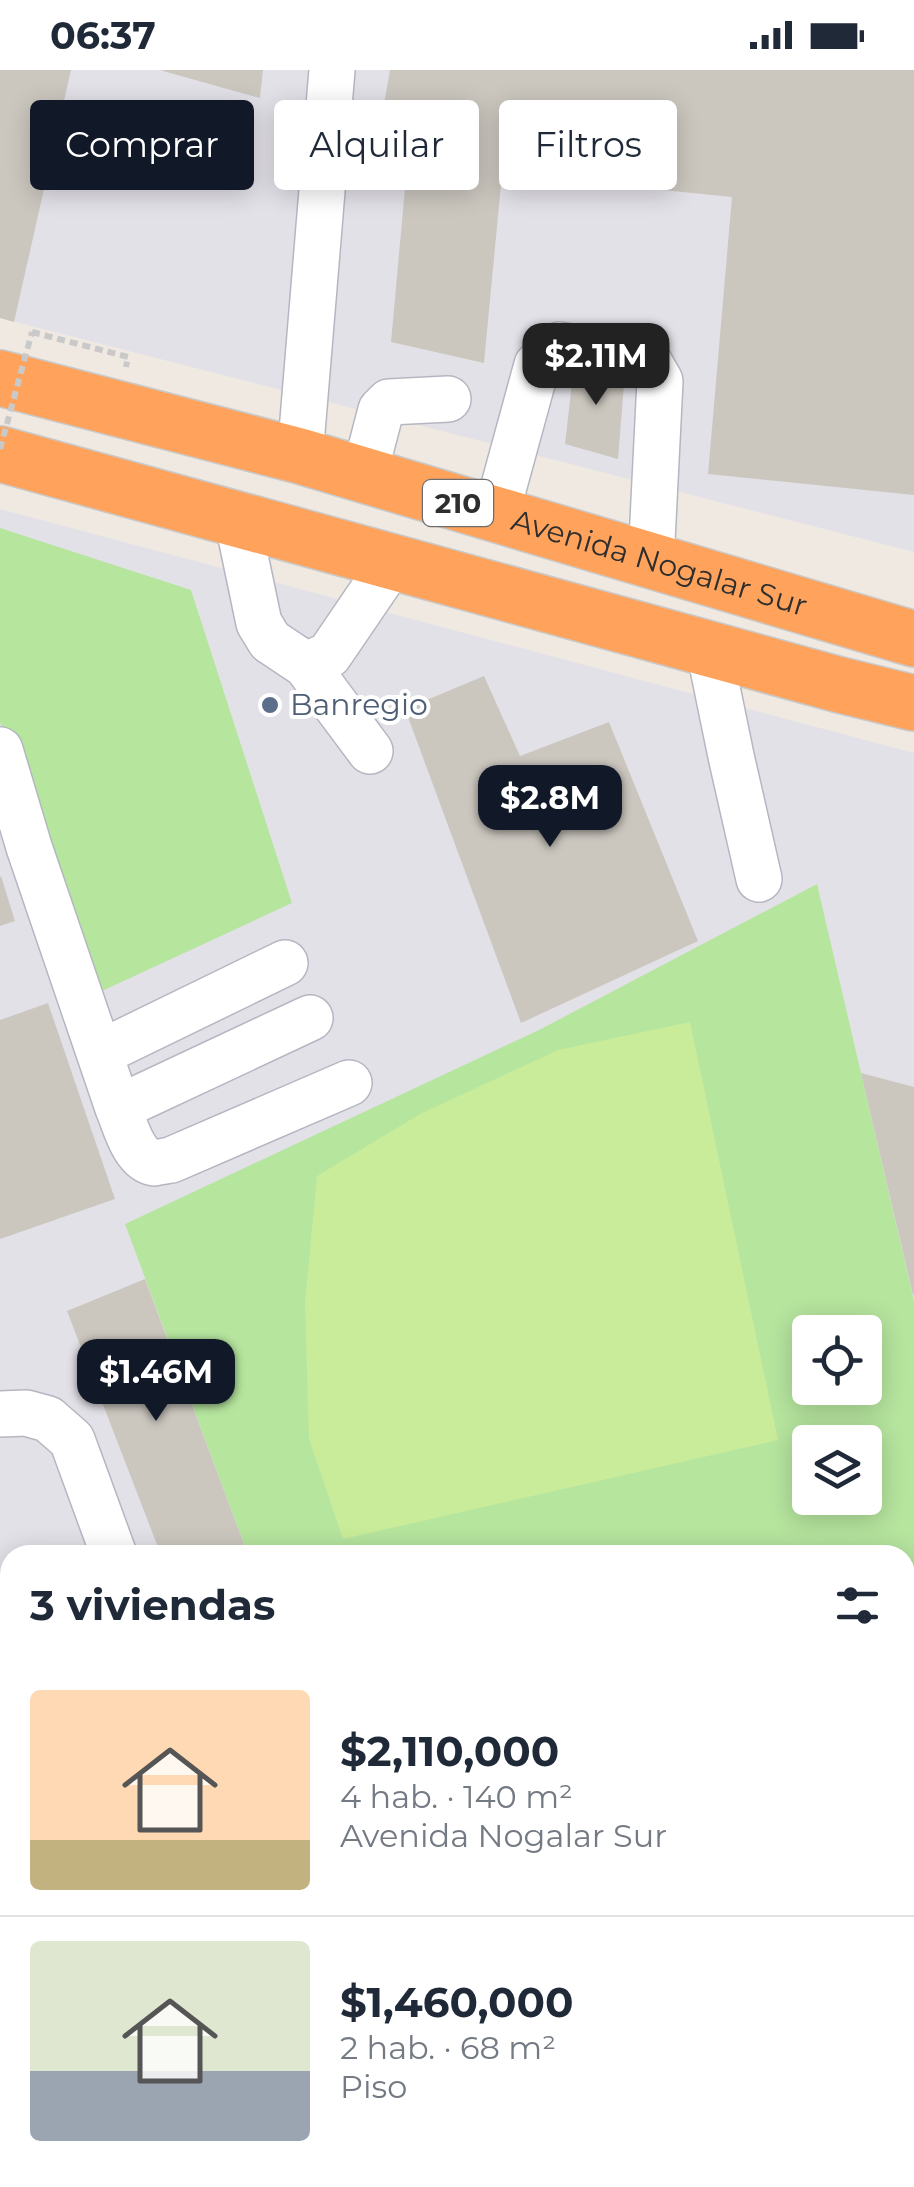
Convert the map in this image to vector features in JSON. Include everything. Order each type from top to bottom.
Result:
[{"type":"highway","name":"Avenida Nogalar Sur","points":[[0,378],[300,456],[910,635]]},
{"type":"highway","name":"210","points":[[0,451],[914,703]]},
{"type":"highway","points":[[840,685],[872,714],[914,740]]},
{"type":"street","points":[[300,456],[332,70]]},
{"type":"street","points":[[496,515],[537,366],[560,346],[649,362],[660,380],[651,561]]},
{"type":"street","points":[[364,476],[381,410],[389,402],[448,399]]},
{"type":"street","points":[[237,518],[259,623],[270,641],[306,665],[370,752]]},
{"type":"street","points":[[306,665],[328,654],[394,561]]},
{"type":"street","points":[[709,649],[759,879]]},
{"type":"street","points":[[0,750],[118,1108],[142,1157],[155,1163],[171,1160],[348,1083]]},
{"type":"street","points":[[100,1053],[286,963]]},
{"type":"street","points":[[118,1108],[310,1018]]},
{"type":"street","points":[[0,1414],[26,1413],[48,1418],[72,1440],[110,1545]]},
{"type":"path","points":[[0,451],[32,332]]},
{"type":"shaded area","points":[[0,70],[914,70],[914,552],[0,318]]},
{"type":"shaded area","points":[[0,509],[914,753],[914,1545],[0,1545]]},
{"type":"green space","points":[[0,528],[191,590],[292,903],[89,997],[0,722]]},
{"type":"green space","points":[[817,884],[914,1301],[914,1545],[244,1545],[125,1224],[539,1030]]},
{"type":"green space","points":[[690,1022],[778,1440],[343,1539],[309,1439],[305,1303],[317,1176],[420,1114],[558,1050]]},
{"type":"building","points":[[0,70],[71,70],[64,100],[30,100],[30,190],[44,190],[14,322],[0,318]]},
{"type":"building","points":[[263,70],[260,98],[163,71]]},
{"type":"building","points":[[390,70],[914,70],[914,495],[708,474],[732,197],[662,190],[677,190],[677,100],[499,100],[500,190],[484,363],[391,342],[405,190],[479,190],[479,100],[385,100]]},
{"type":"building","points":[[575,357],[625,372],[618,459],[565,444]]},
{"type":"building","points":[[484,676],[520,756],[609,722],[698,941],[521,1023],[405,709]]},
{"type":"building","points":[[0,877],[15,921],[0,926]]},
{"type":"building","points":[[48,1003],[115,1199],[0,1239],[0,1020]]},
{"type":"building","points":[[861,1073],[914,1087],[914,1295],[913,1295]]},
{"type":"building","points":[[145,1279],[244,1545],[157,1545],[67,1311]]},
{"type":"place","name":"Banregio","points":[[270,705]]}]
